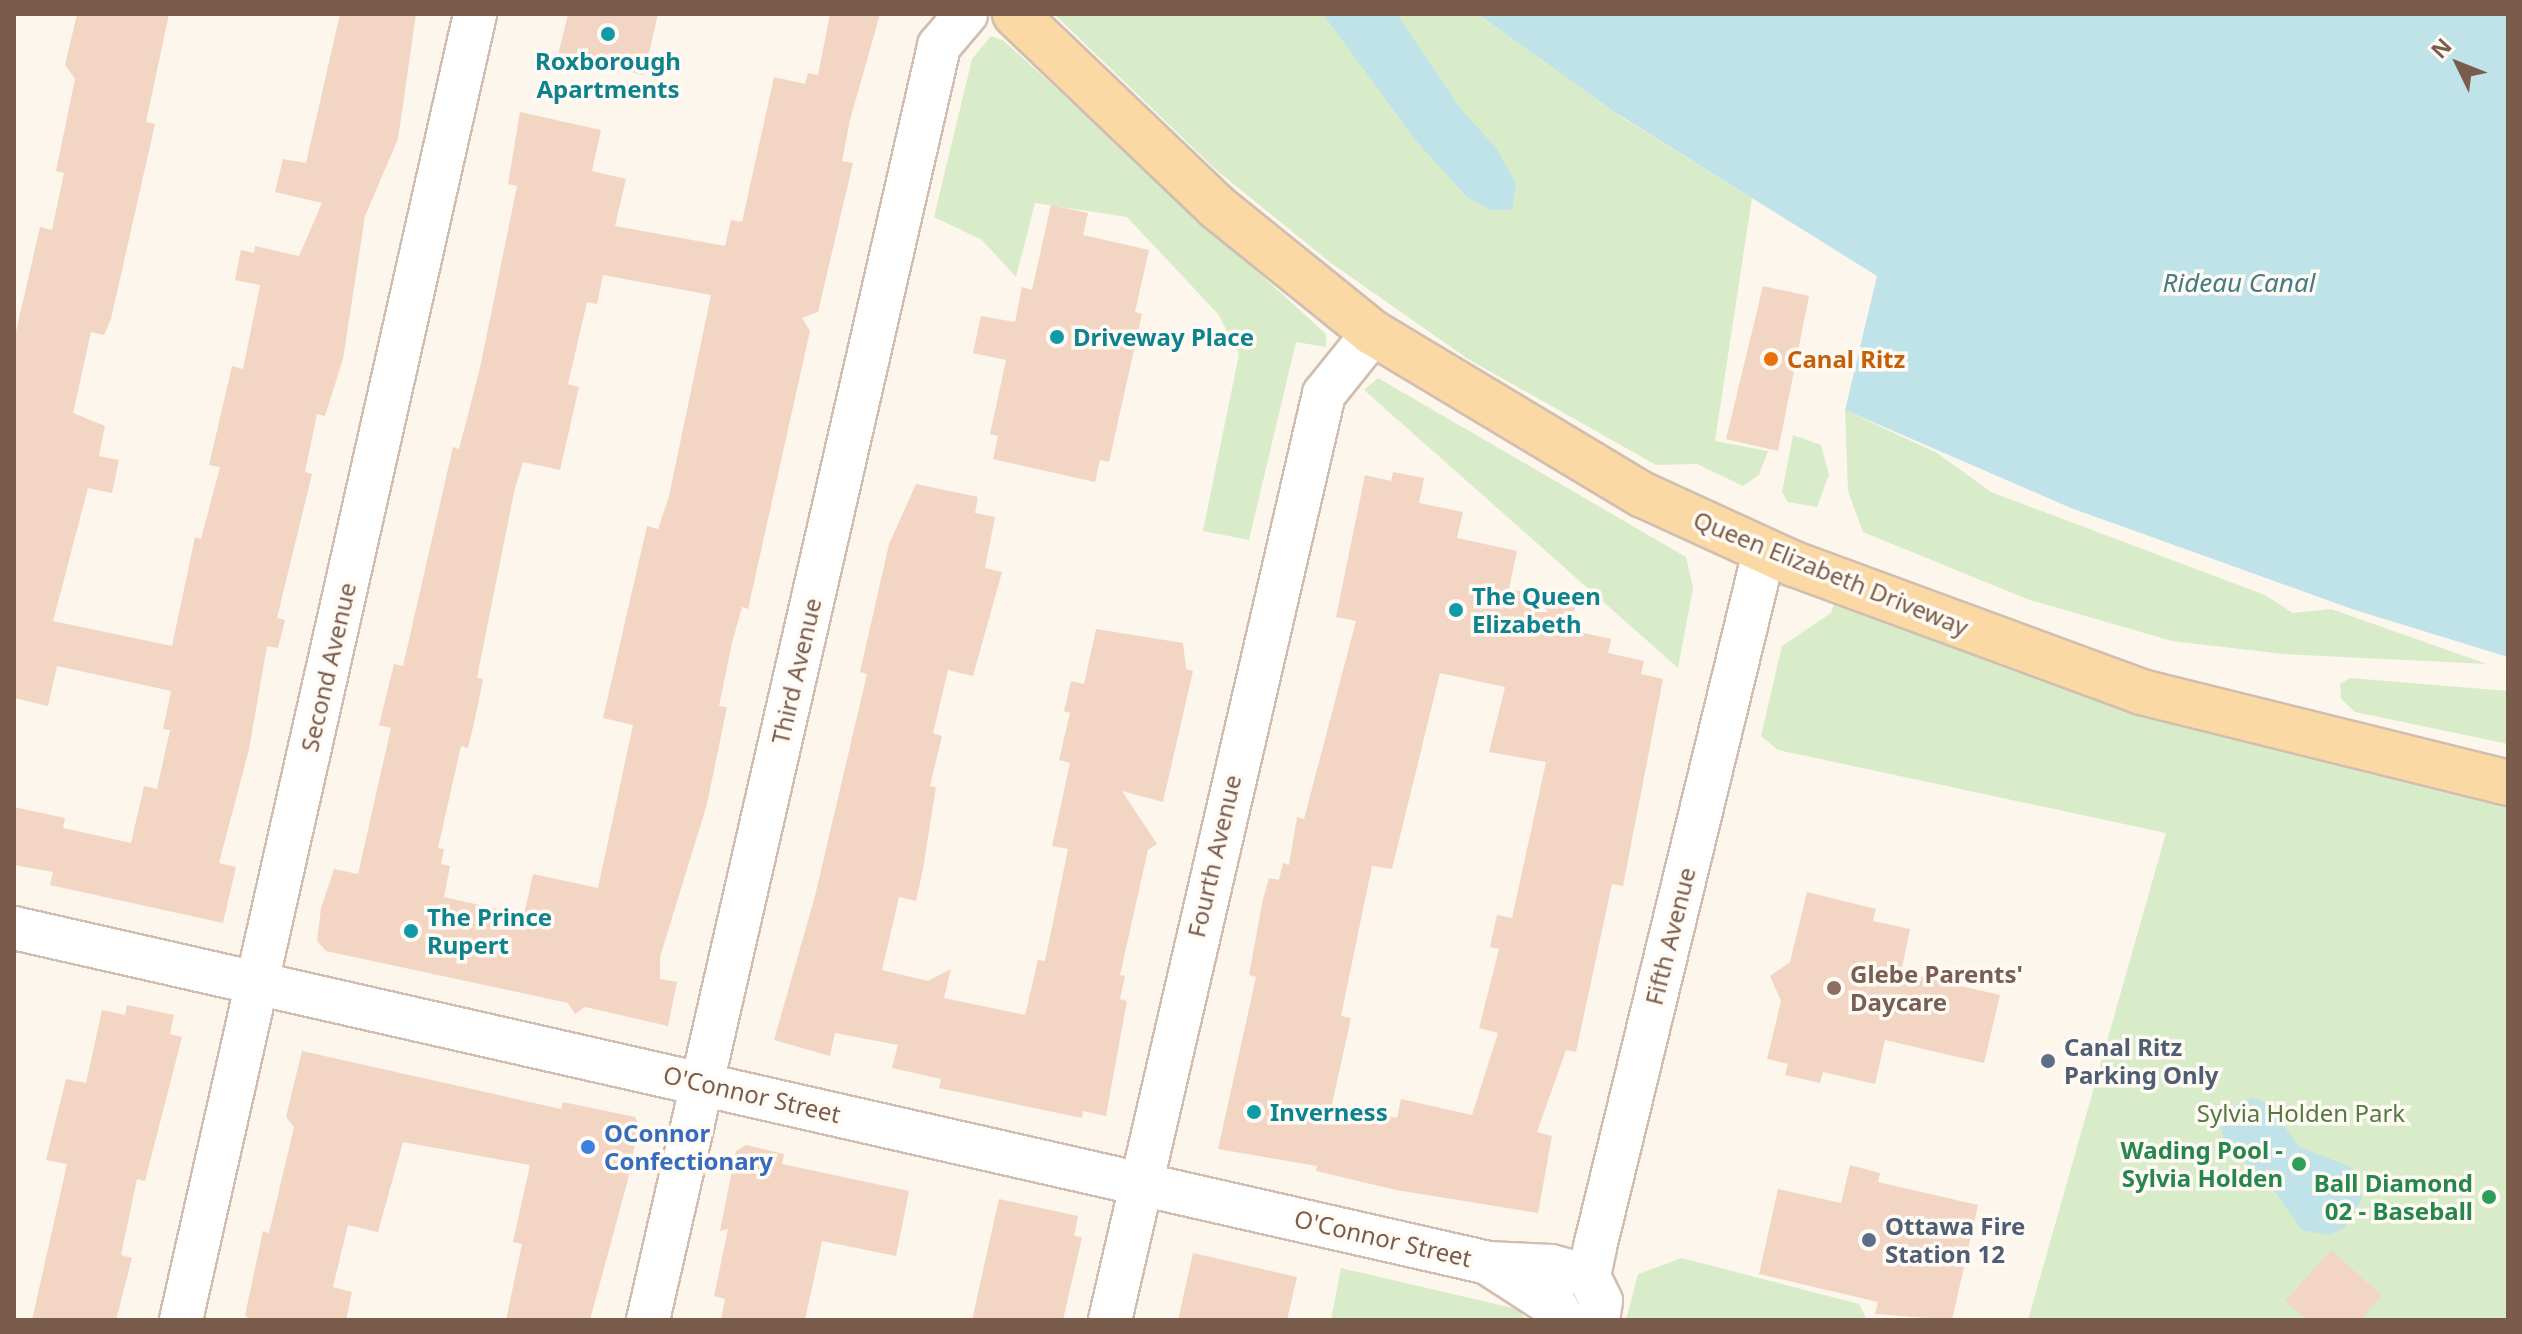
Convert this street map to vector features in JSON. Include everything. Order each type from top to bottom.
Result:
[{"type":"main road","name":"Queen Elizabeth Driveway","points":[[1015,14],[1218,208],[1373,333],[1557,449],[1764,552],[2141,692],[2508,783]]},
{"type":"street","name":"Second Avenue","points":[[181,1320],[475,14]]},
{"type":"street","name":"Third Avenue","points":[[648,1320],[939,46],[960,20]]},
{"type":"street","name":"Fourth Avenue","points":[[1110,1320],[1324,394],[1373,333]]},
{"type":"street","name":"Fifth Avenue","points":[[1598,1320],[1601,1301],[1589,1276],[1764,552]]},
{"type":"street","name":"O'Connor Street","points":[[14,928],[1142,1181],[1488,1263],[1551,1266],[1589,1276]]},
{"type":"street","name":"O'Connor Street","points":[[1488,1263],[1557,1308],[1563,1320]]},
{"type":"green space","points":[[1054,14],[1478,14],[1623,118],[1752,198],[1715,441],[1768,451],[1759,475],[1743,486],[1697,464],[1656,465],[1468,359],[1331,263],[1215,169]]},
{"type":"green space","points":[[991,36],[1003,40],[1326,334],[1326,347],[1296,342],[1249,540],[1203,531],[1239,354],[1218,314],[1127,217],[1035,203],[1016,277],[982,240],[934,217],[972,59]]},
{"type":"green space","points":[[1378,378],[1686,557],[1693,588],[1678,668],[1364,390]]},
{"type":"green space","points":[[1845,410],[1937,453],[1991,492],[2265,595],[2293,613],[2331,609],[2487,664],[2283,654],[2172,641],[2027,599],[1863,532],[1848,491]]},
{"type":"green space","points":[[1793,435],[1821,445],[1829,475],[1817,507],[1788,502],[1782,492]]},
{"type":"green space","name":"Sylvia Holden Park","points":[[1834,604],[2080,693],[2403,778],[2508,799],[2508,1320],[2028,1320],[2166,833],[1778,750],[1761,736],[1782,646],[1831,613]]},
{"type":"green space","points":[[2350,678],[2508,691],[2508,744],[2355,712],[2341,699],[2340,684]]},
{"type":"green space","points":[[1682,1258],[1859,1304],[1867,1320],[1626,1320],[1638,1274]]},
{"type":"green space","points":[[1341,1268],[1517,1309],[1527,1320],[1331,1320]]},
{"type":"water","points":[[1323,14],[1397,14],[1460,108],[1497,149],[1516,184],[1512,210],[1491,210],[1467,197],[1417,142]]},
{"type":"water","name":"Rideau Canal","points":[[1478,14],[2508,14],[2508,657],[2355,610],[2071,508],[1845,410],[1877,276],[1616,113]]},
{"type":"water","name":"Wading Pool - Sylvia Holden","points":[[2252,1098],[2268,1103],[2299,1147],[2351,1167],[2362,1199],[2344,1228],[2328,1235],[2302,1230],[2275,1192],[2226,1144],[2221,1129],[2227,1110]]},
{"type":"building","points":[[77,14],[169,14],[146,122],[155,124],[111,319],[104,335],[91,332],[73,413],[105,426],[99,456],[119,460],[112,493],[88,488],[53,621],[172,646],[195,537],[201,539],[220,467],[209,465],[232,366],[243,369],[260,285],[235,280],[241,250],[254,253],[255,246],[299,256],[322,203],[275,192],[283,159],[306,163],[340,14],[416,14],[398,139],[365,216],[343,359],[325,416],[317,414],[305,472],[312,474],[277,618],[285,620],[278,648],[267,646],[249,749],[219,863],[236,867],[223,923],[50,885],[53,872],[14,865],[14,807],[65,818],[63,828],[131,843],[144,786],[157,789],[170,730],[163,729],[171,691],[57,666],[48,706],[14,698],[14,340],[40,227],[52,230],[64,173],[56,171],[75,79],[65,65]]},
{"type":"building","name":"Roxborough Apartments","points":[[568,14],[658,14],[644,75],[558,55]]},
{"type":"building","points":[[830,14],[880,14],[850,120],[842,161],[853,163],[818,312],[802,318],[810,331],[748,609],[742,607],[732,643],[719,706],[727,707],[707,804],[660,957],[660,979],[677,982],[668,1026],[585,1007],[575,1014],[568,1003],[326,951],[317,941],[321,908],[334,869],[358,874],[391,728],[379,725],[394,664],[403,666],[453,447],[459,449],[480,368],[517,186],[508,184],[520,112],[601,130],[592,171],[626,179],[615,226],[725,246],[731,220],[742,222],[774,77],[805,84],[808,73],[818,75]],"holes":[[[603,275],[711,295],[669,496],[658,529],[647,526],[603,718],[633,725],[598,888],[533,874],[524,915],[444,897],[450,866],[441,864],[444,849],[438,848],[461,746],[468,748],[476,714],[483,679],[477,678],[514,492],[523,462],[560,470],[579,387],[568,384],[587,302],[597,304]]]},
{"type":"building","name":"Driveway Place","points":[[1051,205],[1088,213],[1083,235],[1149,250],[1135,312],[1142,314],[1109,462],[1100,460],[1095,482],[993,459],[998,436],[990,434],[1006,360],[973,353],[981,316],[1015,322],[1022,287],[1032,290]]},
{"type":"building","name":"Canal Ritz","points":[[1763,286],[1809,296],[1778,451],[1726,439]]},
{"type":"building","points":[[1393,472],[1424,478],[1419,503],[1463,512],[1457,538],[1517,551],[1509,589],[1576,603],[1571,630],[1611,639],[1608,653],[1644,661],[1641,674],[1663,679],[1623,886],[1612,884],[1576,1052],[1566,1050],[1537,1132],[1552,1136],[1538,1213],[1396,1190],[1316,1171],[1317,1166],[1218,1149],[1256,977],[1249,975],[1263,899],[1269,878],[1279,880],[1283,863],[1289,865],[1297,817],[1304,819],[1356,621],[1336,617],[1365,475],[1391,481]],"holes":[[[1440,673],[1505,687],[1489,752],[1546,762],[1512,918],[1497,915],[1490,947],[1499,949],[1479,1028],[1498,1033],[1472,1115],[1401,1099],[1397,1118],[1332,1104],[1351,1018],[1341,1016],[1372,866],[1392,869]]]},
{"type":"building","points":[[916,484],[978,497],[975,513],[995,517],[985,568],[1002,572],[973,676],[948,670],[933,733],[942,736],[930,786],[936,787],[916,901],[899,897],[882,970],[928,981],[951,969],[944,998],[1025,1015],[1038,960],[1045,961],[1068,849],[1052,846],[1070,763],[1059,760],[1070,713],[1064,711],[1071,681],[1084,684],[1096,629],[1183,643],[1186,669],[1193,671],[1163,802],[1122,791],[1157,844],[1148,850],[1120,975],[1125,976],[1120,999],[1127,1001],[1106,1116],[1083,1111],[1082,1118],[939,1088],[941,1079],[892,1068],[898,1045],[835,1033],[830,1056],[774,1040],[815,896],[867,674],[860,672],[889,544]]},
{"type":"building","name":"Glebe Parents' Daycare","points":[[1807,892],[1876,909],[1873,921],[1910,929],[1901,972],[2000,995],[1984,1063],[1885,1040],[1875,1084],[1823,1072],[1820,1083],[1785,1075],[1788,1064],[1767,1059],[1781,1001],[1770,976],[1790,962]]},
{"type":"building","points":[[127,1005],[174,1015],[170,1034],[182,1037],[145,1181],[137,1179],[121,1255],[132,1258],[116,1320],[32,1320],[67,1164],[46,1160],[66,1079],[86,1083],[102,1010],[125,1015]]},
{"type":"building","points":[[302,1051],[561,1109],[563,1102],[635,1117],[639,1125],[627,1183],[590,1320],[506,1320],[522,1244],[513,1242],[530,1165],[403,1142],[378,1232],[348,1225],[333,1287],[352,1292],[346,1320],[250,1320],[245,1315],[263,1231],[269,1233],[294,1127],[286,1117]]},
{"type":"building","points":[[746,1145],[784,1154],[782,1164],[909,1191],[896,1256],[822,1241],[805,1320],[721,1320],[725,1299],[714,1296],[728,1229],[720,1231],[736,1151]]},
{"type":"building","name":"Ottawa Fire Station 12","points":[[1850,1165],[1880,1173],[1878,1182],[1978,1205],[1952,1320],[1875,1314],[1878,1302],[1759,1274],[1778,1189],[1841,1203]]},
{"type":"building","points":[[999,1199],[1078,1216],[1074,1236],[1082,1237],[1063,1320],[972,1320]]},
{"type":"building","points":[[2331,1250],[2382,1296],[2360,1320],[2307,1320],[2285,1301]]},
{"type":"building","points":[[1193,1253],[1297,1277],[1287,1320],[1178,1320]]},
{"type":"place","name":"Roxborough Apartments","points":[[608,34]]},
{"type":"place","name":"Driveway Place","points":[[1057,337]]},
{"type":"place","name":"Canal Ritz","points":[[1771,359]]},
{"type":"place","name":"The Queen Elizabeth","points":[[1456,610]]},
{"type":"place","name":"The Prince Rupert","points":[[411,931]]},
{"type":"place","name":"Glebe Parents' Daycare","points":[[1834,988]]},
{"type":"place","name":"Canal Ritz Parking Only","points":[[2048,1061]]},
{"type":"place","name":"Inverness","points":[[1254,1112]]},
{"type":"place","name":"OConnor Confectionary","points":[[588,1147]]},
{"type":"place","name":"Wading Pool - Sylvia Holden","points":[[2299,1164]]},
{"type":"place","name":"Ball Diamond 02 - Baseball","points":[[2489,1197]]},
{"type":"place","name":"Ottawa Fire Station 12","points":[[1869,1240]]}]
